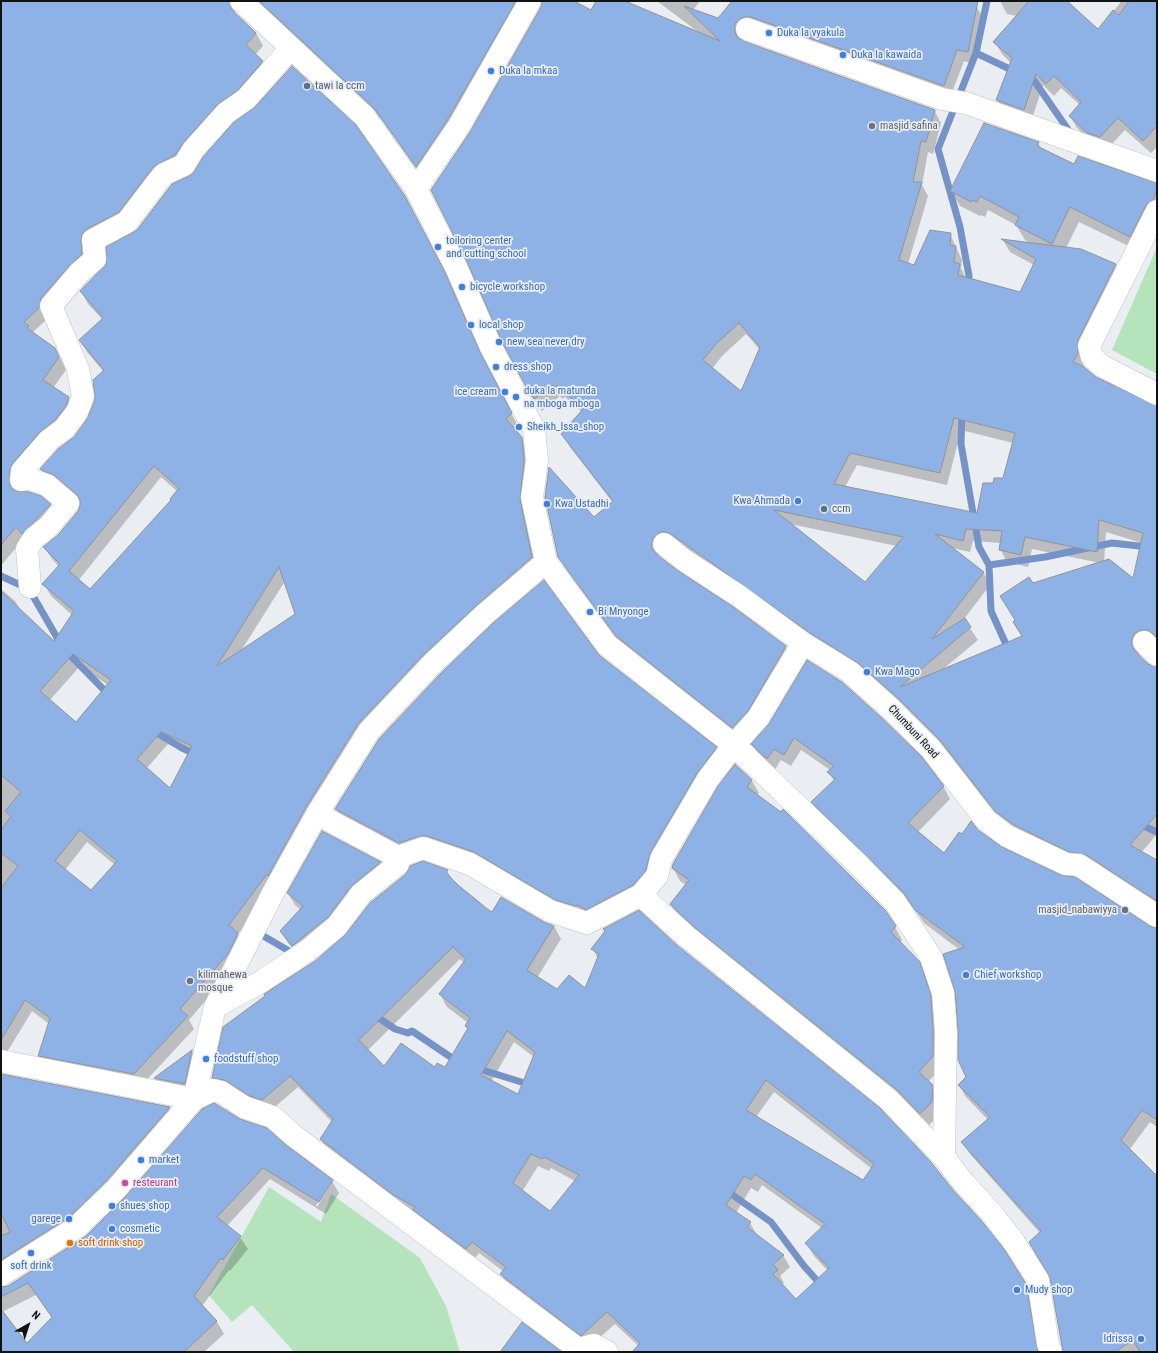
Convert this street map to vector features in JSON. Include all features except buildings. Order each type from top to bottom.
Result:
[{"type":"street","points":[[241,1],[365,117],[416,189],[456,267],[490,347],[534,429],[537,461],[532,496],[546,562],[607,645],[734,745],[857,863],[895,902],[931,957],[943,993],[946,1032],[944,1157]]},
{"type":"street","points":[[416,189],[458,126],[530,1]]},
{"type":"street","points":[[747,29],[942,99],[966,103],[1157,170]]},
{"type":"street","points":[[30,587],[27,549],[34,538],[48,527],[68,503],[47,485],[30,479],[22,480],[22,471],[49,440],[68,423],[77,412],[83,396],[78,369],[51,306],[79,273],[95,259],[93,240],[127,222],[164,174],[184,165],[193,150],[226,113],[246,99],[291,48]]},
{"type":"street","points":[[1157,211],[1089,346],[1092,356],[1102,366],[1157,394]]},
{"type":"street","name":"Chumbuni Road","points":[[664,544],[684,560],[738,596],[803,643],[850,672],[890,708],[931,749],[986,820],[1002,832],[1066,864],[1079,864],[1157,916]]},
{"type":"street","points":[[194,1099],[215,1007],[251,933],[317,814],[369,731],[433,663],[485,614],[546,562]]},
{"type":"street","points":[[317,814],[398,857],[424,848],[470,864],[550,911],[587,923],[641,895],[656,876],[661,859],[708,779],[734,745],[758,718],[803,643]]},
{"type":"street","points":[[215,1007],[259,983],[287,962],[307,951],[336,926],[361,894],[398,864],[398,857]]},
{"type":"street","points":[[641,895],[686,936],[888,1099],[944,1157],[963,1182],[990,1211],[1014,1242],[1038,1280],[1048,1344],[1051,1352]]},
{"type":"street","points":[[1,1061],[194,1099]]},
{"type":"street","points":[[1,1275],[77,1227],[116,1189],[194,1099],[213,1090],[221,1092],[244,1107],[272,1117],[293,1135],[581,1351],[586,1347],[594,1345],[607,1352]]},
{"type":"green space","points":[[1157,247],[1157,374],[1112,350]]},
{"type":"green space","points":[[269,1187],[321,1222],[331,1194],[420,1258],[446,1306],[460,1352],[294,1352],[252,1305],[232,1322],[209,1295]]},
{"type":"waterway","points":[[968,288],[969,276],[960,227],[938,149],[976,53],[987,1]]},
{"type":"waterway","points":[[976,53],[1016,72]]},
{"type":"waterway","points":[[1025,76],[1033,79],[1069,131],[1073,133]]},
{"type":"waterway","points":[[962,412],[961,444],[979,547],[989,565],[991,611],[1009,651]]},
{"type":"waterway","points":[[989,565],[1045,557],[1112,543],[1157,548]]},
{"type":"waterway","points":[[1,576],[29,589],[63,648],[109,695]]},
{"type":"waterway","points":[[152,730],[197,755]]},
{"type":"waterway","points":[[1137,823],[1157,832]]},
{"type":"waterway","points":[[260,934],[296,955]]},
{"type":"waterway","points":[[373,1014],[395,1029],[408,1033],[412,1031],[458,1062]]},
{"type":"waterway","points":[[476,1068],[531,1085]]},
{"type":"waterway","points":[[724,1189],[771,1222],[804,1266],[822,1286]]},
{"type":"place","name":"Duka la vyakula","points":[[769,33]]},
{"type":"place","name":"Duka la kawaida","points":[[843,55]]},
{"type":"place","name":"Duka la mkaa","points":[[491,71]]},
{"type":"place","name":"tawi la ccm","points":[[307,86]]},
{"type":"place","name":"masjid safina","points":[[872,126]]},
{"type":"place","name":"toiloring center and cutting school","points":[[438,247]]},
{"type":"place","name":"bicycle workshop","points":[[462,287]]},
{"type":"place","name":"local shop","points":[[471,325]]},
{"type":"place","name":"new sea never dry","points":[[499,342]]},
{"type":"place","name":"dress shop","points":[[496,367]]},
{"type":"place","name":"ice cream","points":[[505,392]]},
{"type":"place","name":"duka la matunda na mboga mboga","points":[[516,397]]},
{"type":"place","name":"Sheikh_Issa_shop","points":[[519,427]]},
{"type":"place","name":"Kwa Ahmada","points":[[798,501]]},
{"type":"place","name":"Kwa Ustadhi","points":[[547,504]]},
{"type":"place","name":"ccm","points":[[824,509]]},
{"type":"place","name":"Bi Mnyonge","points":[[590,612]]},
{"type":"place","name":"Kwa Mago","points":[[867,672]]},
{"type":"place","name":"masjid_nabawiyya","points":[[1125,910]]},
{"type":"place","name":"Chief workshop","points":[[966,975]]},
{"type":"place","name":"kilimahewa mosque","points":[[190,981]]},
{"type":"place","name":"foodstuff shop","points":[[206,1059]]},
{"type":"place","name":"market","points":[[141,1160]]},
{"type":"place","name":"resteurant","points":[[125,1183]]},
{"type":"place","name":"shues shop","points":[[112,1206]]},
{"type":"place","name":"garege","points":[[69,1219]]},
{"type":"place","name":"cosmetic","points":[[112,1229]]},
{"type":"place","name":"soft drink shop","points":[[70,1243]]},
{"type":"place","name":"soft drink","points":[[31,1253]]},
{"type":"place","name":"Mudy shop","points":[[1017,1290]]},
{"type":"place","name":"Idrissa","points":[[1141,1339]]}]
